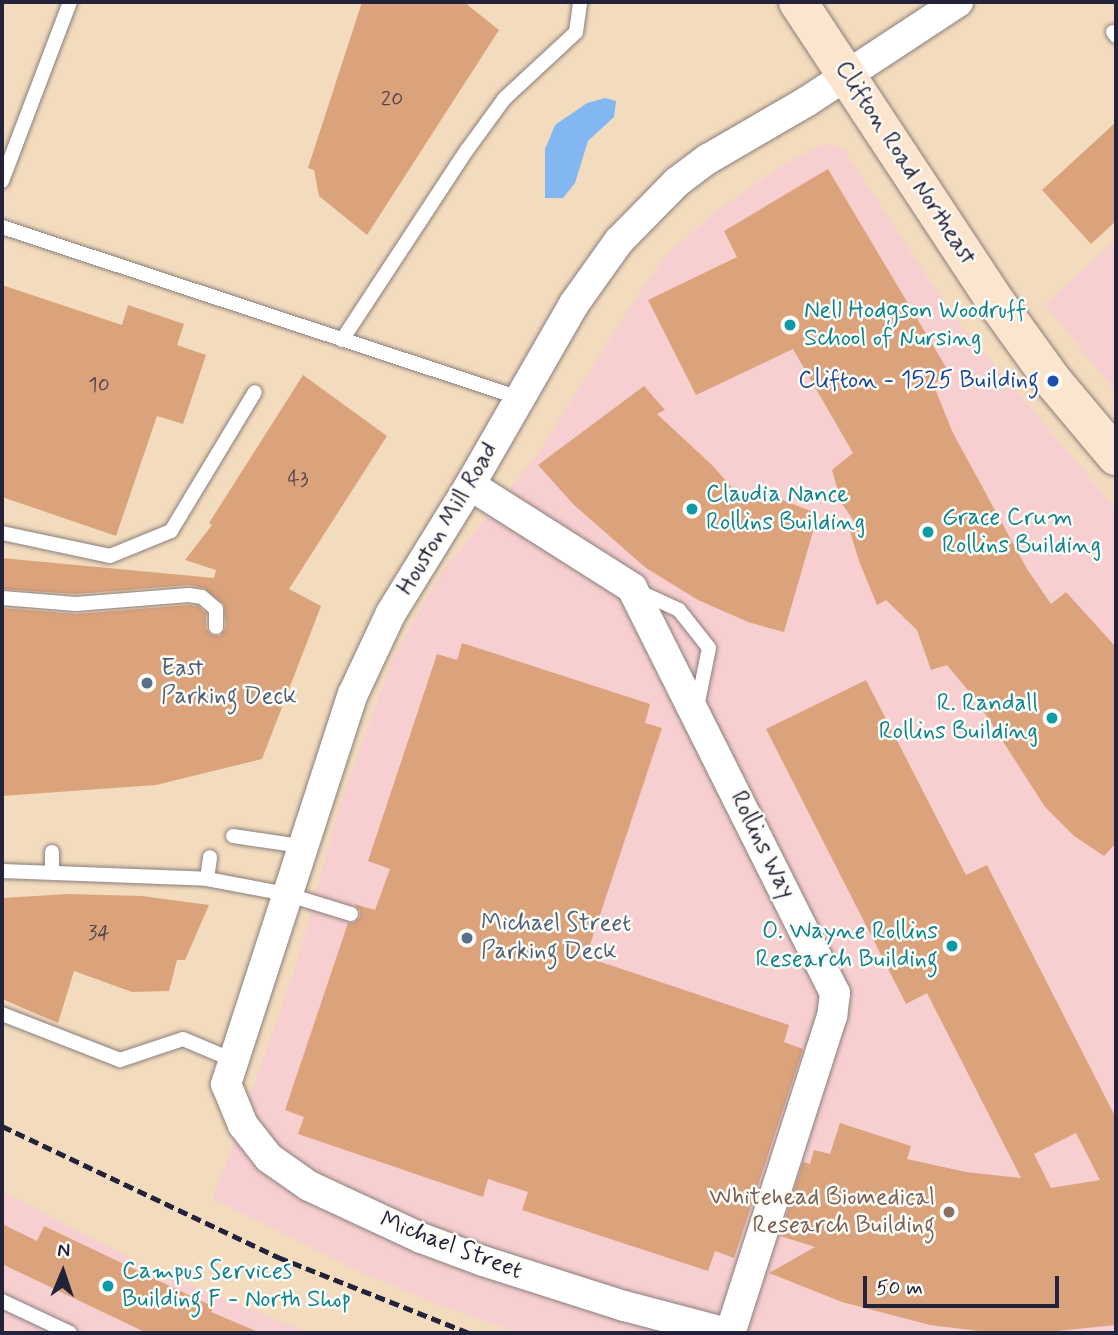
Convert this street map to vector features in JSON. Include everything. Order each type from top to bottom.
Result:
[{"type":"main road","name":"Clifton Road Northeast","points":[[798,2],[1003,312],[1053,381],[1116,456]]},
{"type":"street","name":"Houston Mill Road","points":[[230,1072],[301,846],[353,694],[391,613],[470,485],[574,304],[619,242],[651,208],[708,159],[847,76],[958,2]]},
{"type":"street","points":[[470,485],[632,588]]},
{"type":"street","name":"Rollins Way","points":[[632,588],[836,998],[728,1333]]},
{"type":"street","name":"Michael Street","points":[[230,1072],[243,1125],[269,1158],[309,1186],[421,1238],[483,1261],[624,1306],[728,1333]]},
{"type":"lane","points":[[2,181],[71,2]]},
{"type":"lane","points":[[342,340],[503,99],[576,32],[580,2]]},
{"type":"lane","points":[[2,227],[520,398]]},
{"type":"lane","points":[[2,533],[110,556],[171,531],[255,392]]},
{"type":"lane","points":[[632,588],[680,610],[709,648],[695,712]]},
{"type":"lane","points":[[2,598],[75,604],[189,595],[202,597],[216,609],[216,627]]},
{"type":"lane","points":[[233,836],[301,846]]},
{"type":"lane","points":[[52,852],[52,872]]},
{"type":"lane","points":[[207,879],[210,856]]},
{"type":"lane","points":[[2,872],[207,879],[286,894],[351,914]]},
{"type":"lane","points":[[2,1014],[120,1060],[183,1039],[230,1072]]},
{"type":"lane","points":[[2,1301],[70,1333]]},
{"type":"shaded area","points":[[830,144],[844,150],[953,316],[1116,509],[1116,1333],[520,1333],[444,1307],[363,1273],[213,1199],[295,969],[340,804],[393,658],[442,572],[537,455],[626,313],[666,255],[718,210],[778,168],[820,145]]},
{"type":"shaded area","points":[[1116,239],[1116,392],[1045,305]]},
{"type":"shaded area","points":[[2,1191],[140,1263],[308,1333],[2,1333]]},
{"type":"water","points":[[605,98],[616,101],[614,117],[588,141],[575,183],[563,198],[545,198],[545,149],[555,125],[587,103]]},
{"type":"building","points":[[362,2],[464,2],[499,30],[367,235],[319,196],[314,170],[308,168]]},
{"type":"building","points":[[1116,122],[1116,221],[1091,244],[1042,190]]},
{"type":"building","points":[[828,169],[950,374],[933,384],[953,433],[1027,569],[1051,604],[1066,592],[1116,647],[1116,843],[1104,856],[1074,836],[1045,807],[977,701],[947,665],[931,670],[917,630],[886,600],[877,605],[848,525],[859,529],[841,502],[832,470],[853,453],[793,349],[696,395],[648,300],[737,257],[724,231]]},
{"type":"building","points":[[2,285],[122,325],[128,305],[184,324],[177,345],[206,355],[183,424],[157,416],[116,536],[2,497]]},
{"type":"building","name":"East Parking Deck","points":[[303,375],[387,436],[289,589],[321,606],[262,759],[156,785],[2,796],[2,608],[77,614],[189,605],[198,606],[206,613],[206,628],[211,635],[220,636],[226,627],[224,604],[204,588],[189,585],[76,594],[2,589],[2,558],[214,578],[216,570],[185,560],[212,525],[209,523]]},
{"type":"building","name":"Claudia Nance Rollins Building","points":[[644,386],[665,410],[657,414],[712,465],[743,500],[758,490],[818,514],[784,632],[748,622],[698,600],[646,568],[574,505],[538,465]]},
{"type":"building","name":"Michael Street Parking Deck","points":[[462,643],[650,704],[645,723],[662,728],[586,957],[789,1025],[784,1042],[803,1049],[734,1258],[715,1251],[708,1271],[522,1210],[528,1192],[488,1179],[483,1197],[298,1134],[304,1117],[285,1110],[348,923],[354,923],[360,917],[360,911],[354,904],[375,910],[390,869],[368,861],[437,654],[457,660]]},
{"type":"building","points":[[866,680],[966,875],[987,865],[1116,1118],[1116,1325],[1037,1333],[979,1331],[930,1325],[842,1302],[769,1273],[815,1247],[780,1236],[803,1162],[810,1164],[814,1150],[830,1154],[840,1123],[911,1146],[907,1159],[966,1172],[1021,1178],[927,993],[906,1004],[766,729]],"holes":[[[1076,1133],[1100,1180],[1051,1188],[1034,1154]]]},
{"type":"building","points":[[68,894],[142,896],[209,905],[185,960],[177,960],[169,991],[132,992],[74,971],[58,1023],[2,999],[2,898]]},
{"type":"building","name":"Campus Services Building F - North Shop","points":[[2,1224],[37,1241],[44,1226],[214,1307],[211,1312],[261,1333],[147,1333],[2,1264]]},
{"type":"railway","points":[[2,1126],[278,1257],[469,1333]]},
{"type":"place","name":"Nell Hodgson Woodruff School of Nursing","points":[[790,325]]},
{"type":"place","name":"Clifton - 1525 Building","points":[[1053,381]]},
{"type":"place","name":"Claudia Nance Rollins Building","points":[[692,509]]},
{"type":"place","name":"Grace Crum Rollins Building","points":[[928,532]]},
{"type":"place","name":"East Parking Deck","points":[[147,683]]},
{"type":"place","name":"R. Randall Rollins Building","points":[[1052,718]]},
{"type":"place","name":"Michael Street Parking Deck","points":[[467,938]]},
{"type":"place","name":"O. Wayne Rollins Research Building","points":[[952,946]]},
{"type":"place","name":"Whitehead Biomedical Research Building","points":[[949,1212]]},
{"type":"place","name":"Campus Services Building F - North Shop","points":[[108,1286]]}]
